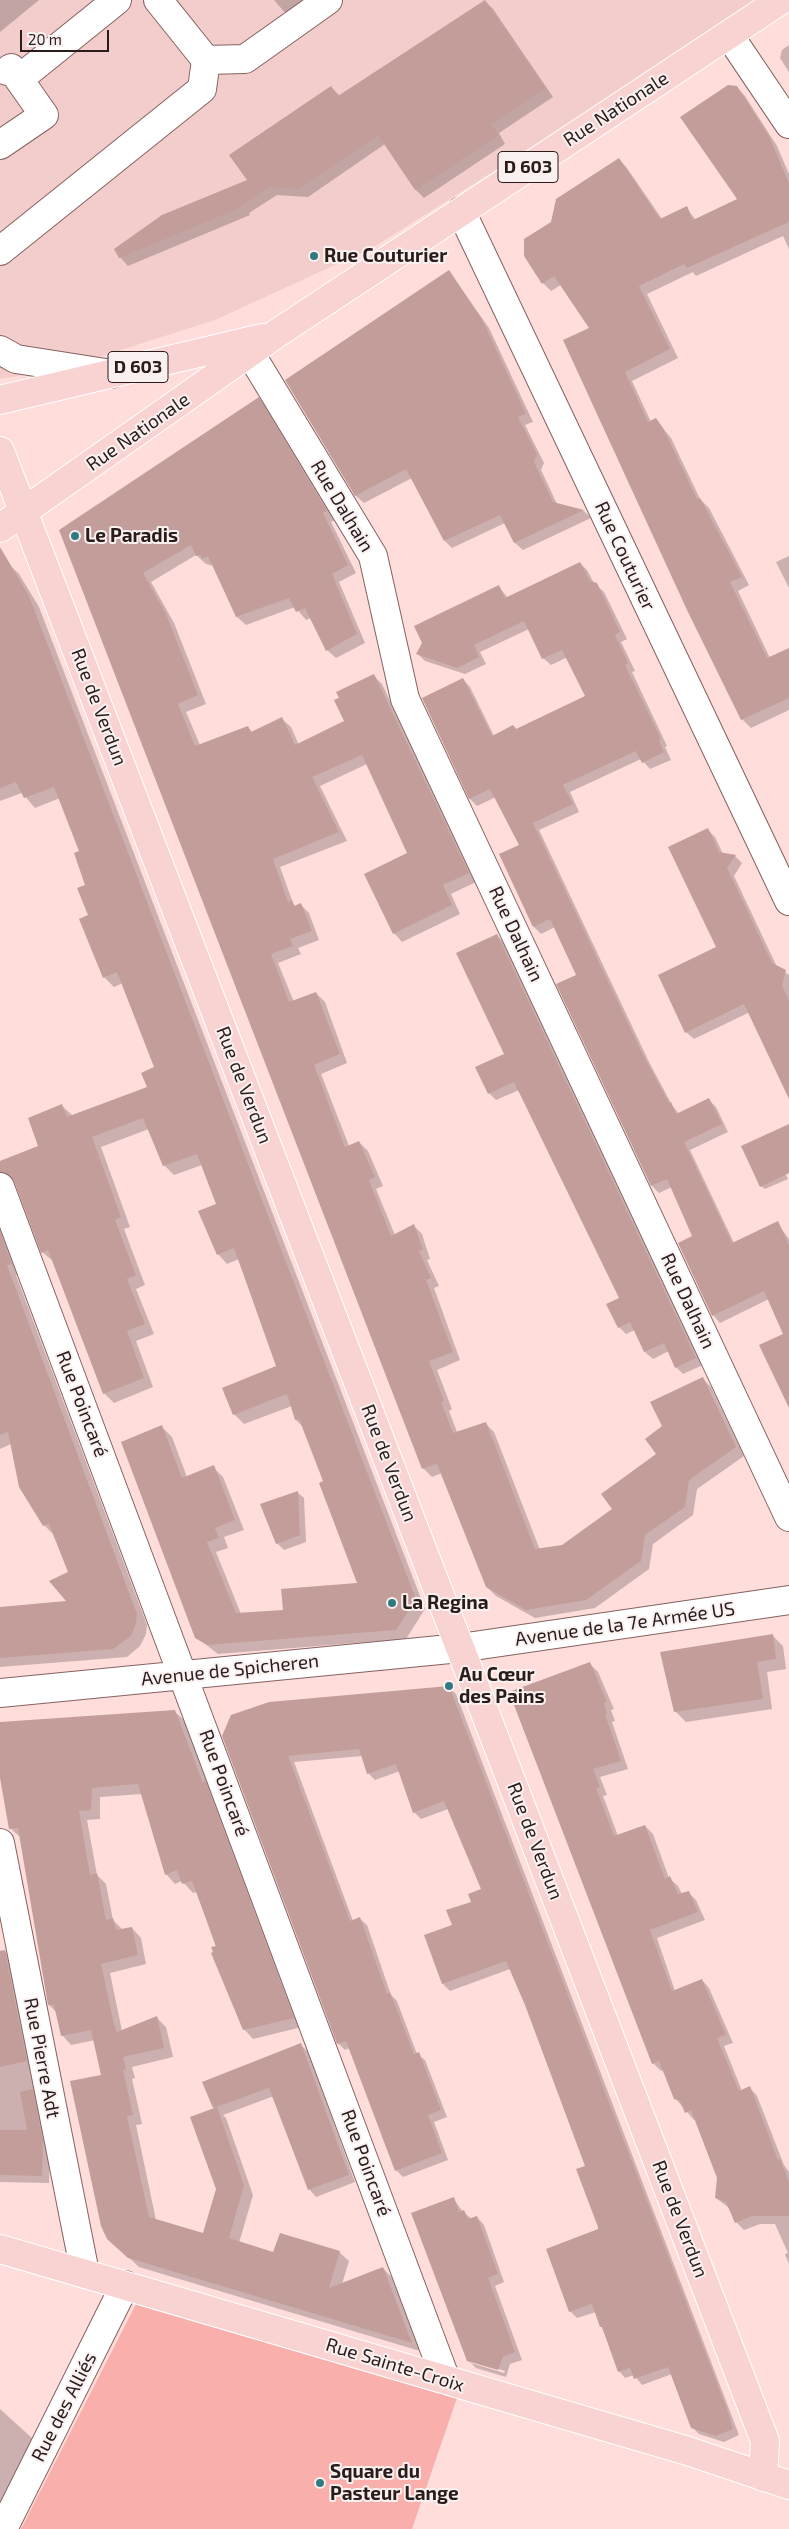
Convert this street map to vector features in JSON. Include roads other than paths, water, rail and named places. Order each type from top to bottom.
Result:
[{"type":"main road","name":"Rue Nationale","points":[[0,528],[24,513],[276,334],[782,0]]},
{"type":"main road","name":"Rue Nationale","points":[[0,400],[276,334]]},
{"type":"main road","name":"Rue de Verdun","points":[[0,452],[765,2441],[763,2477]]},
{"type":"main road","name":"Rue Sainte-Croix","points":[[0,2249],[688,2452],[789,2485]]},
{"type":"street","points":[[0,145],[44,115],[9,78],[117,0]]},
{"type":"street","points":[[0,251],[202,89],[206,60],[158,0]]},
{"type":"street","points":[[206,60],[245,59],[328,0]]},
{"type":"street","points":[[729,35],[789,124]]},
{"type":"street","name":"Rue Couturier","points":[[461,211],[789,900]]},
{"type":"street","points":[[0,350],[16,359],[112,374]]},
{"type":"street","name":"Rue Dalhain","points":[[250,353],[373,556],[406,699],[789,1517]]},
{"type":"street","name":"Rue Poincaré","points":[[0,1187],[184,1674],[446,2380]]},
{"type":"street","name":"Avenue de la 7e Armée US","points":[[460,1648],[789,1600]]},
{"type":"street","name":"Avenue de Spicheren","points":[[0,1693],[460,1648]]},
{"type":"street","name":"Rue Pierre Adt","points":[[0,1843],[85,2273]]},
{"type":"street","name":"Rue des Alliés","points":[[3,2529],[125,2285]]},
{"type":"place","name":"Rue Couturier","points":[[314,256]]},
{"type":"place","name":"Le Paradis","points":[[75,536]]},
{"type":"place","name":"La Regina","points":[[392,1603]]},
{"type":"place","name":"Au Cœur des Pains","points":[[449,1686]]},
{"type":"place","name":"Square du Pasteur Lange","points":[[320,2483]]}]
